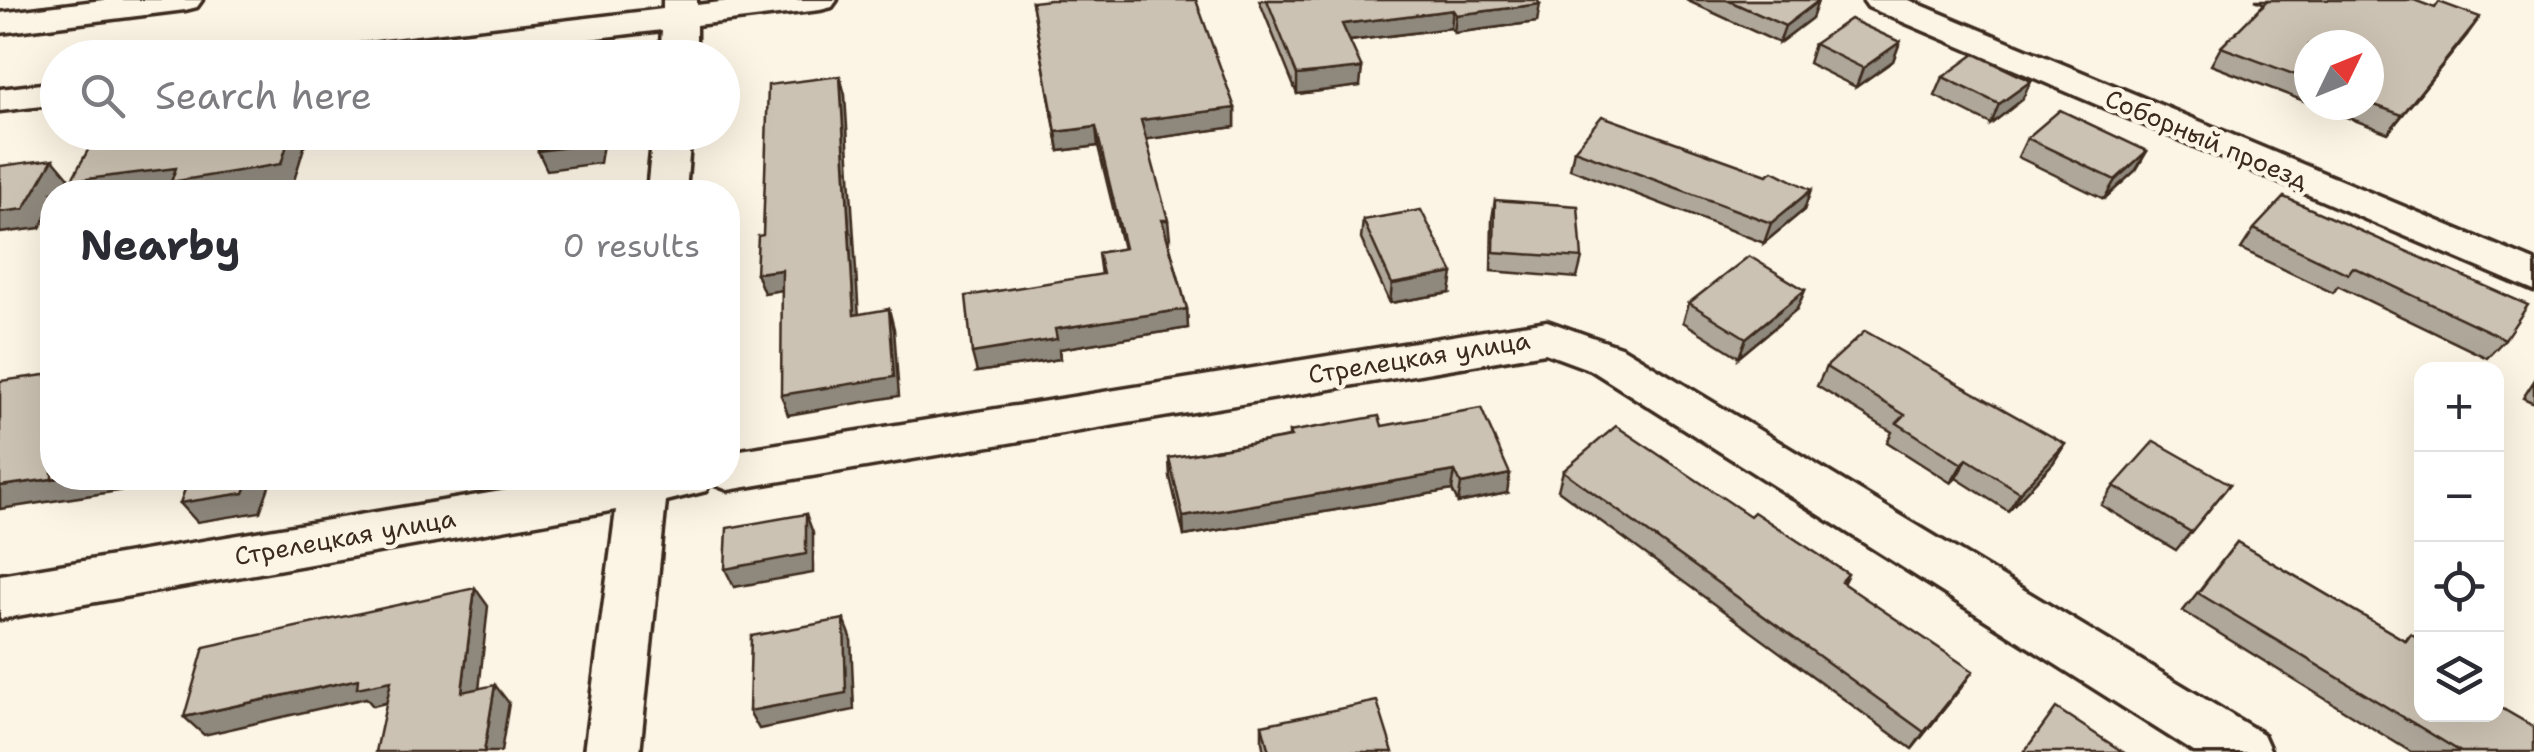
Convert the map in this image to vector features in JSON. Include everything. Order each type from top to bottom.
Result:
[{"type":"street","points":[[0,23],[185,0]]},
{"type":"street","points":[[466,40],[681,8],[820,0]]},
{"type":"street","name":"Соборный проезд","points":[[1880,0],[2534,277]]},
{"type":"street","points":[[679,40],[681,8]]},
{"type":"street","points":[[0,100],[40,94]]},
{"type":"street","points":[[668,180],[670,150]]},
{"type":"street","name":"Стрелецкая улица","points":[[740,469],[1547,336],[1607,359],[2243,752]]},
{"type":"street","name":"Стрелецкая улица","points":[[0,597],[603,490]]},
{"type":"street","points":[[612,752],[657,490]]},
{"type":"building","points":[[1196,0],[1235,108],[1141,120],[1168,220],[1162,220],[1187,309],[1055,329],[1057,339],[972,353],[966,296],[1103,274],[1098,253],[1125,248],[1096,127],[1056,132],[1032,2]]},
{"type":"building","points":[[1267,0],[1537,0],[1540,4],[1342,24],[1362,68],[1297,75]]},
{"type":"building","points":[[1727,0],[1815,0],[1818,1],[1785,26]]},
{"type":"building","points":[[2268,0],[2414,0],[2435,8],[2439,2],[2480,17],[2402,115],[2384,108],[2384,30],[2294,30],[2294,74],[2221,47]]},
{"type":"building","points":[[1850,19],[1900,42],[1863,68],[1814,44]]},
{"type":"building","points":[[1975,54],[2031,81],[1999,104],[1943,77]]},
{"type":"building","points":[[840,76],[854,315],[889,309],[894,377],[781,395],[782,270],[756,273],[758,236],[763,235],[768,85]]},
{"type":"building","points":[[2060,110],[2147,151],[2115,180],[2027,138]]},
{"type":"building","points":[[1602,116],[1767,175],[1773,171],[1811,190],[1771,223],[1574,150]]},
{"type":"building","points":[[88,150],[285,150],[281,164],[183,180],[172,180],[176,168],[72,180]]},
{"type":"building","points":[[53,159],[24,209],[0,212],[0,166]]},
{"type":"building","points":[[2284,197],[2528,305],[2505,339],[2353,267],[2348,274],[2254,229]]},
{"type":"building","points":[[1495,200],[1578,206],[1582,258],[1494,252]]},
{"type":"building","points":[[1421,210],[1453,273],[1392,284],[1363,220]]},
{"type":"building","points":[[1749,256],[1805,290],[1746,338],[1689,303]]},
{"type":"building","points":[[1865,331],[2065,444],[2020,492],[1967,459],[1962,464],[1897,423],[1905,415],[1826,367]]},
{"type":"building","points":[[40,376],[40,481],[0,486],[0,381]]},
{"type":"building","points":[[1481,408],[1510,474],[1461,484],[1455,471],[1183,517],[1169,458],[1291,437],[1289,432],[1379,416],[1382,426]]},
{"type":"building","points":[[1616,426],[1750,516],[1754,512],[1848,574],[1841,582],[1973,671],[1924,732],[1563,471]]},
{"type":"building","points":[[2154,441],[2230,484],[2191,532],[2114,486]]},
{"type":"building","points":[[185,490],[245,490],[244,493],[180,503]]},
{"type":"building","points":[[806,514],[806,554],[725,569],[727,528]]},
{"type":"building","points":[[2237,542],[2406,641],[2411,634],[2414,636],[2414,722],[2504,722],[2504,710],[2534,727],[2534,752],[2461,752],[2198,593]]},
{"type":"building","points":[[475,588],[462,692],[495,685],[484,752],[376,752],[391,681],[357,688],[358,679],[184,717],[204,647]]},
{"type":"building","points":[[844,619],[846,693],[749,711],[751,636]]},
{"type":"building","points":[[1377,701],[1393,752],[1269,752],[1262,725]]},
{"type":"building","points":[[2056,708],[2123,752],[2024,752]]}]
